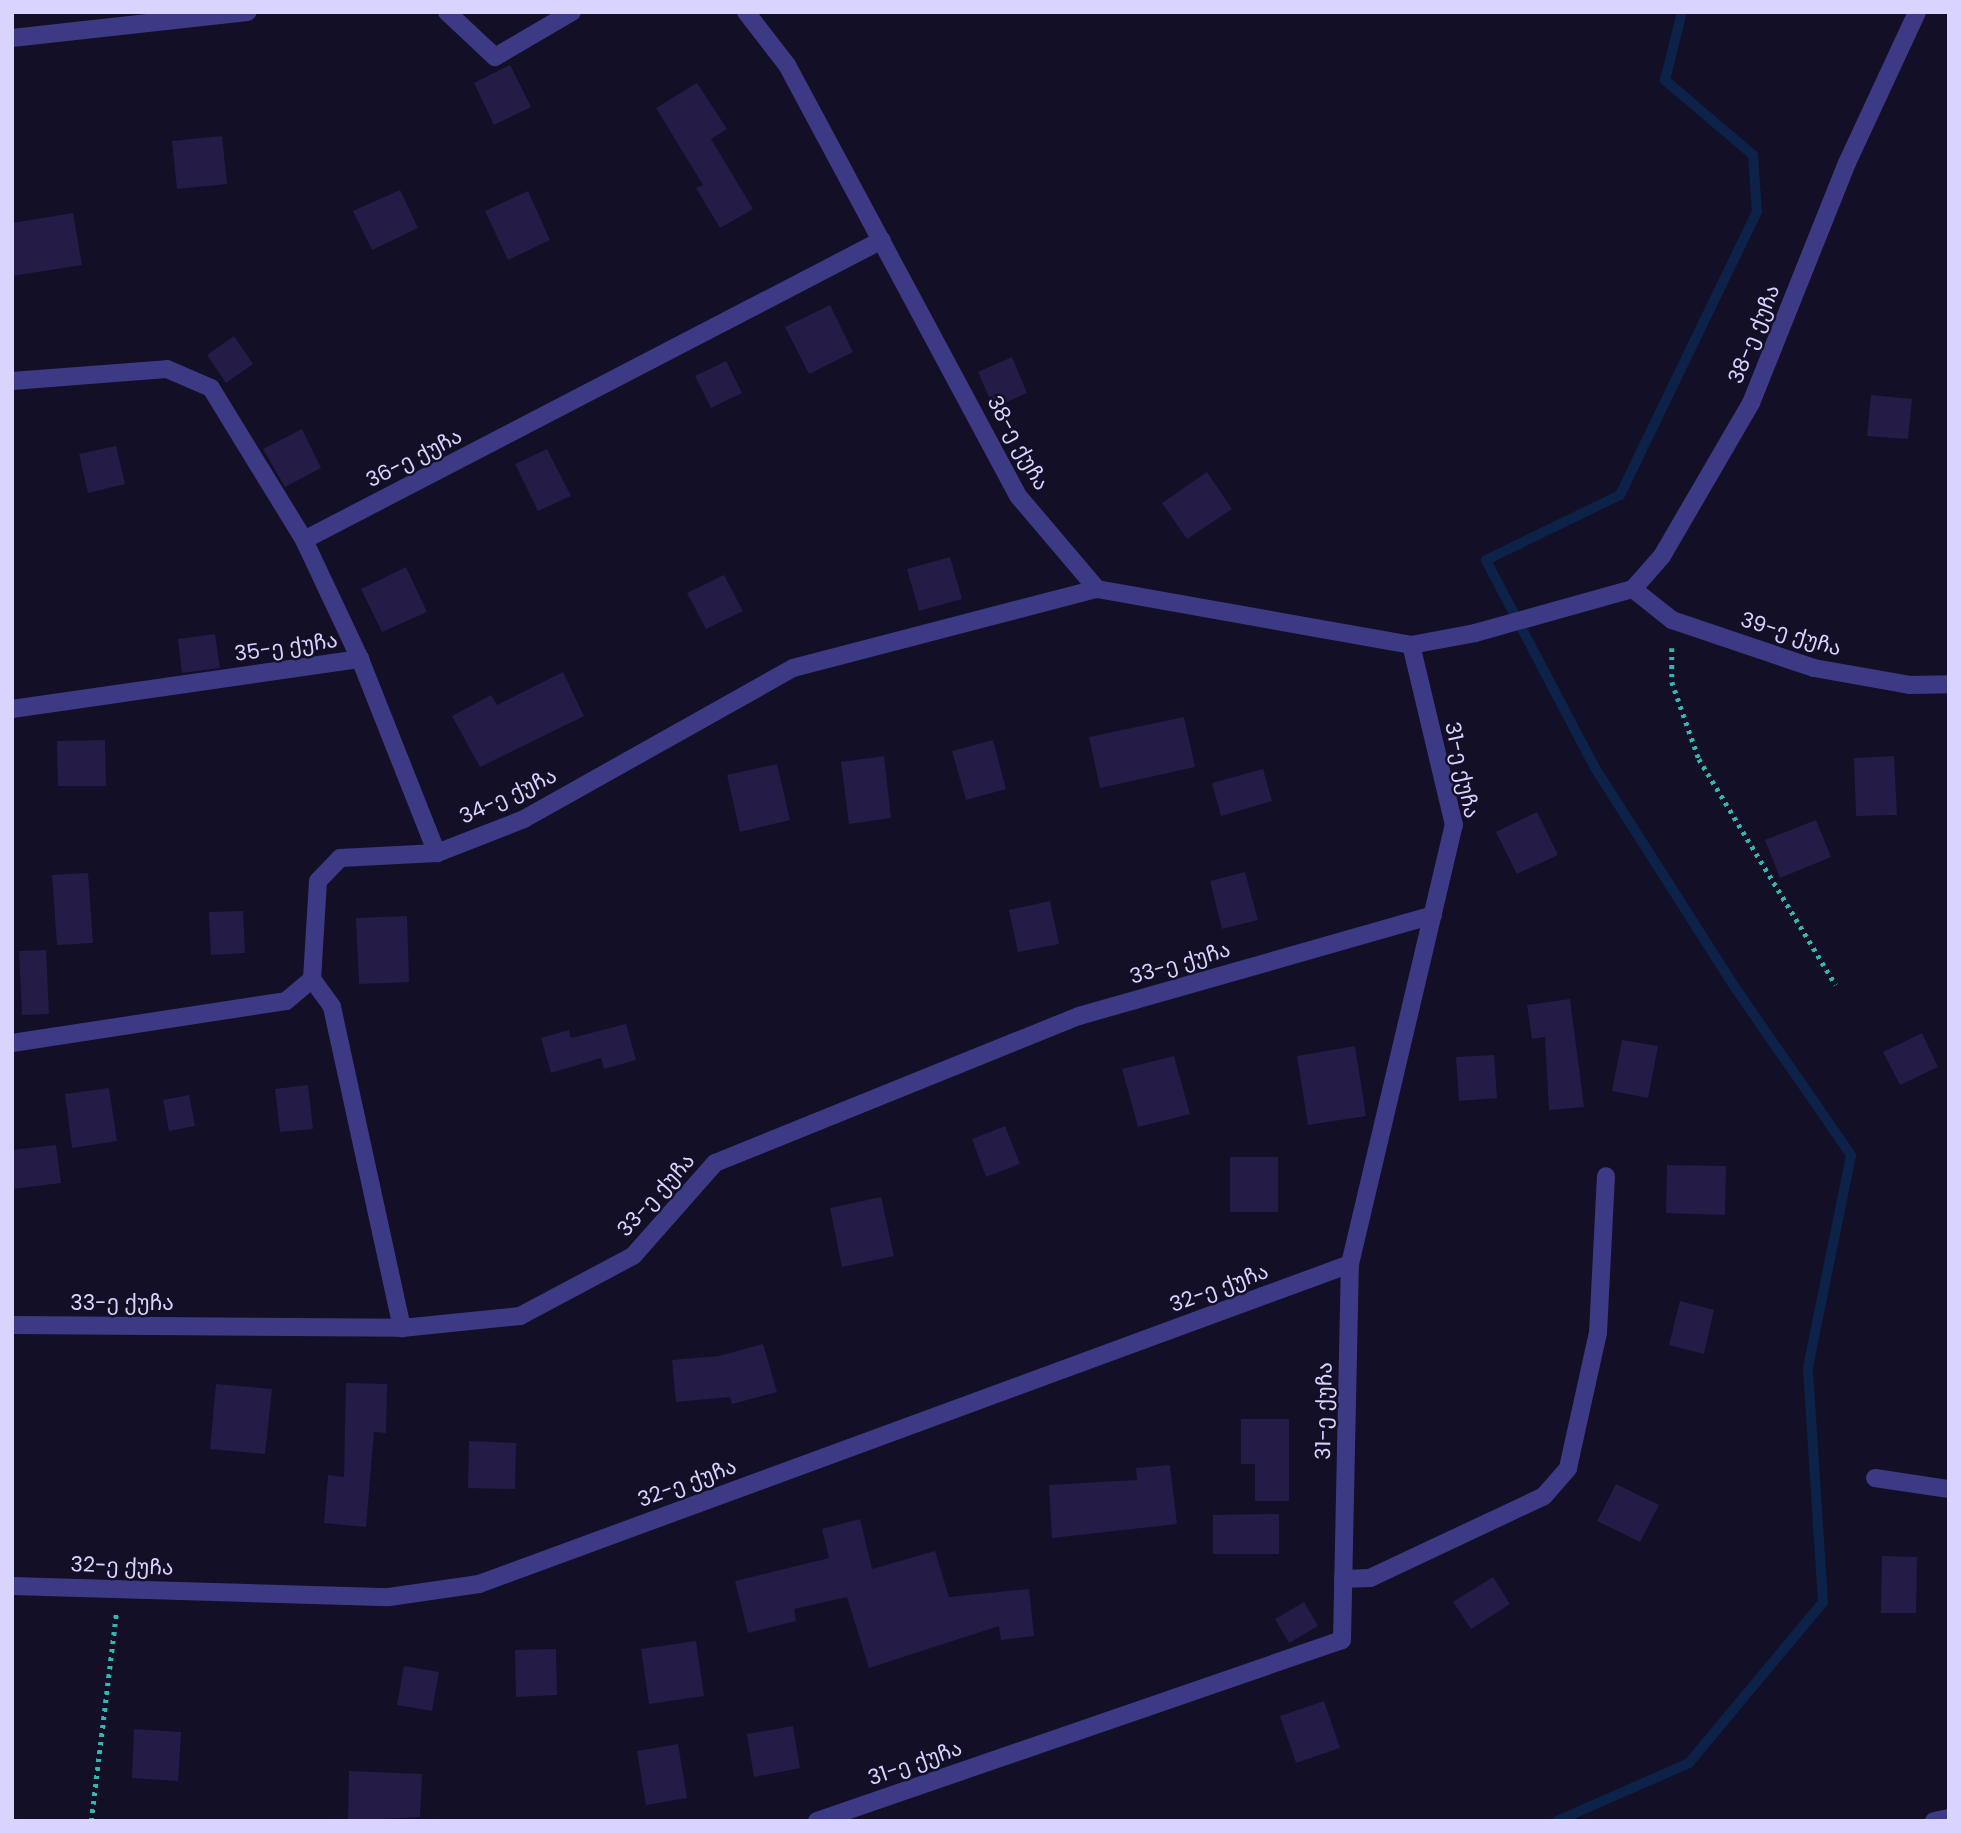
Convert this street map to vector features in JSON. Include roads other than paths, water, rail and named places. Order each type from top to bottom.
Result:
[{"type":"street","points":[[12,38],[248,12]]},
{"type":"street","points":[[447,12],[495,57],[572,12]]},
{"type":"street","name":"38-ე ქუჩა","points":[[746,12],[787,65],[1019,497],[1097,589]]},
{"type":"street","name":"38-ე ქუჩა","points":[[1633,589],[1662,556],[1751,403],[1847,163],[1917,12]]},
{"type":"street","name":"36-ე ქუჩა","points":[[304,540],[882,240]]},
{"type":"street","points":[[12,381],[167,369],[211,388],[304,540],[360,659]]},
{"type":"street","points":[[1097,589],[1411,645],[1475,633],[1633,589]]},
{"type":"street","name":"34-ე ქუჩა","points":[[312,979],[318,881],[340,858],[437,853],[524,818],[793,668],[1097,589]]},
{"type":"street","name":"39-ე ქუჩა","points":[[1633,589],[1672,620],[1814,668],[1910,685],[1949,684]]},
{"type":"street","name":"31-ე ქუჩა","points":[[817,1821],[1342,1640],[1350,1264],[1454,825],[1411,645]]},
{"type":"street","name":"35-ე ქუჩა","points":[[12,709],[360,659],[437,853]]},
{"type":"street","name":"33-ე ქუჩა","points":[[12,1325],[402,1328],[520,1316],[633,1256],[715,1163],[1079,1016],[1433,915]]},
{"type":"street","points":[[12,1043],[286,1001],[312,979],[332,1007],[402,1328]]},
{"type":"street","points":[[1343,1579],[1370,1578],[1544,1496],[1568,1468],[1598,1332],[1606,1176]]},
{"type":"street","name":"32-ე ქუჩა","points":[[12,1586],[389,1597],[479,1584],[1350,1264]]},
{"type":"street","points":[[1875,1478],[1949,1489]]},
{"type":"street","points":[[1934,1821],[1949,1818]]},
{"type":"waterway","points":[[1557,1821],[1689,1763],[1823,1602],[1808,1367],[1851,1155],[1734,986],[1595,768],[1486,560],[1620,495],[1757,212],[1753,155],[1665,80],[1682,12]]}]
